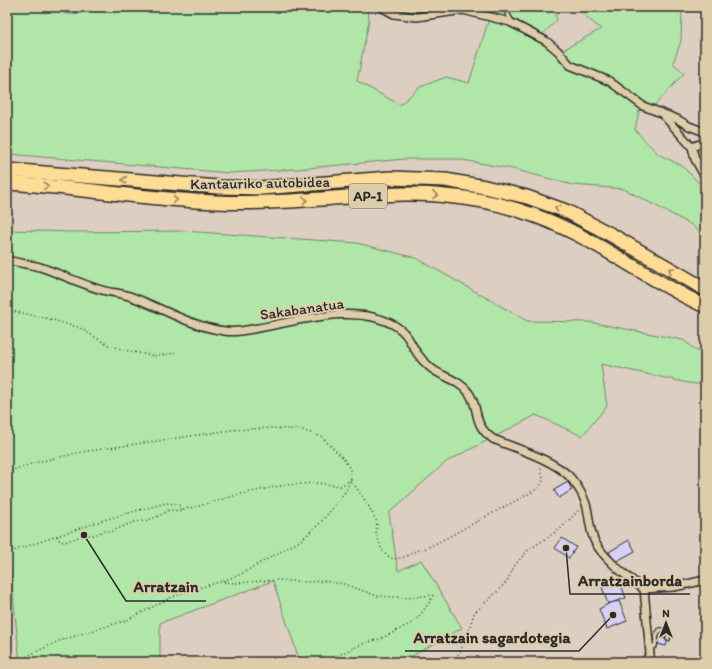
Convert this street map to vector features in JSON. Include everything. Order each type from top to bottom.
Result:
[{"type":"highway","name":"Kantauriko autobidea","points":[[7,170],[76,174],[163,184],[218,188],[262,188],[390,178],[445,180],[485,186],[527,197],[566,211],[608,233],[705,289]]},
{"type":"highway","name":"Kantauriko autobidea","points":[[7,183],[73,188],[161,199],[217,202],[268,202],[392,194],[445,196],[482,200],[522,211],[561,225],[600,245],[668,286],[705,306]]},
{"type":"street","points":[[381,7],[394,14],[417,17],[463,10],[491,16],[513,23],[546,41],[558,51],[570,65],[609,81],[643,106],[705,132]]},
{"type":"street","points":[[660,112],[692,147],[695,159],[705,177]]},
{"type":"street","points":[[692,147],[705,142]]},
{"type":"street","name":"Sakabanatua","points":[[7,260],[38,267],[102,290],[130,296],[203,326],[227,332],[260,328],[300,320],[343,315],[374,317],[384,320],[405,332],[416,352],[432,370],[453,379],[463,386],[473,400],[479,424],[485,433],[493,439],[556,466],[570,477],[586,504],[588,521],[593,539],[608,558],[633,582],[644,589]]},
{"type":"street","points":[[645,662],[650,654],[644,589],[674,587],[705,580]]},
{"type":"lane","points":[[504,7],[513,23]]},
{"type":"lane","points":[[649,648],[655,646],[660,630],[667,630],[669,633],[668,639]]},
{"type":"path","points":[[7,310],[80,328],[108,345],[129,351],[154,356],[175,353]]},
{"type":"path","points":[[7,472],[37,462],[82,452],[231,430],[272,428],[302,430],[322,437],[343,458],[350,469],[351,480],[377,522],[376,533],[382,550],[386,555],[393,559],[405,557],[417,550],[424,550],[508,506],[541,486],[543,480],[538,458]]},
{"type":"path","points":[[57,536],[60,541],[65,542],[84,535],[95,535],[103,531],[112,531],[134,522],[145,521],[170,510],[180,511],[184,508],[195,507],[273,487],[318,483],[340,486],[351,480]]},
{"type":"path","points":[[13,662],[21,660],[59,641],[127,620],[176,596],[239,575],[300,541],[332,510],[345,492],[351,480]]},
{"type":"path","points":[[7,552],[104,520],[166,503],[177,504],[180,506],[180,511]]},
{"type":"path","points":[[454,662],[466,640],[474,613],[497,592],[514,570],[515,565],[527,551],[560,529],[586,504]]},
{"type":"path","points":[[222,581],[235,583],[279,580],[305,582],[324,581],[344,584],[377,596],[406,598],[433,595],[416,620],[380,639],[365,643],[326,662]]},
{"type":"green space","points":[[7,7],[368,7],[369,21],[357,81],[400,105],[420,87],[446,77],[469,83],[489,19],[490,7],[553,7],[557,20],[543,34],[563,50],[601,29],[586,17],[578,7],[686,7],[682,9],[681,41],[673,63],[684,73],[656,104],[639,111],[635,130],[658,154],[682,166],[705,190],[705,237],[692,225],[624,189],[573,185],[513,169],[457,159],[404,159],[297,169],[230,173],[7,154]]},
{"type":"green space","points":[[386,7],[460,7],[413,14],[395,11]]},
{"type":"green space","points":[[7,230],[72,232],[183,231],[357,243],[416,258],[527,321],[589,322],[683,340],[705,357],[705,385],[688,383],[601,364],[607,406],[582,436],[536,415],[446,462],[389,513],[398,571],[421,560],[462,628],[401,662],[300,662],[273,581],[160,623],[160,662],[20,662],[10,566],[7,566]]},
{"type":"building","points":[[568,482],[572,490],[559,498],[554,490]]},
{"type":"building","points":[[562,538],[576,547],[569,558],[555,548]]},
{"type":"building","points":[[629,540],[635,551],[615,562],[609,552]]},
{"type":"building","points":[[619,580],[626,598],[608,604],[602,587]]},
{"type":"building","points":[[619,601],[627,621],[607,629],[599,609],[610,603]]},
{"type":"building","points":[[659,638],[668,639],[666,646],[658,644]]},
{"type":"waterway","points":[[56,7],[60,11],[70,14],[86,11],[96,7]]},
{"type":"place","name":"Arratzain","points":[[84,535]]},
{"type":"place","name":"Arratzainborda","points":[[566,548]]},
{"type":"place","name":"Arratzain sagardotegia","points":[[613,615]]}]
